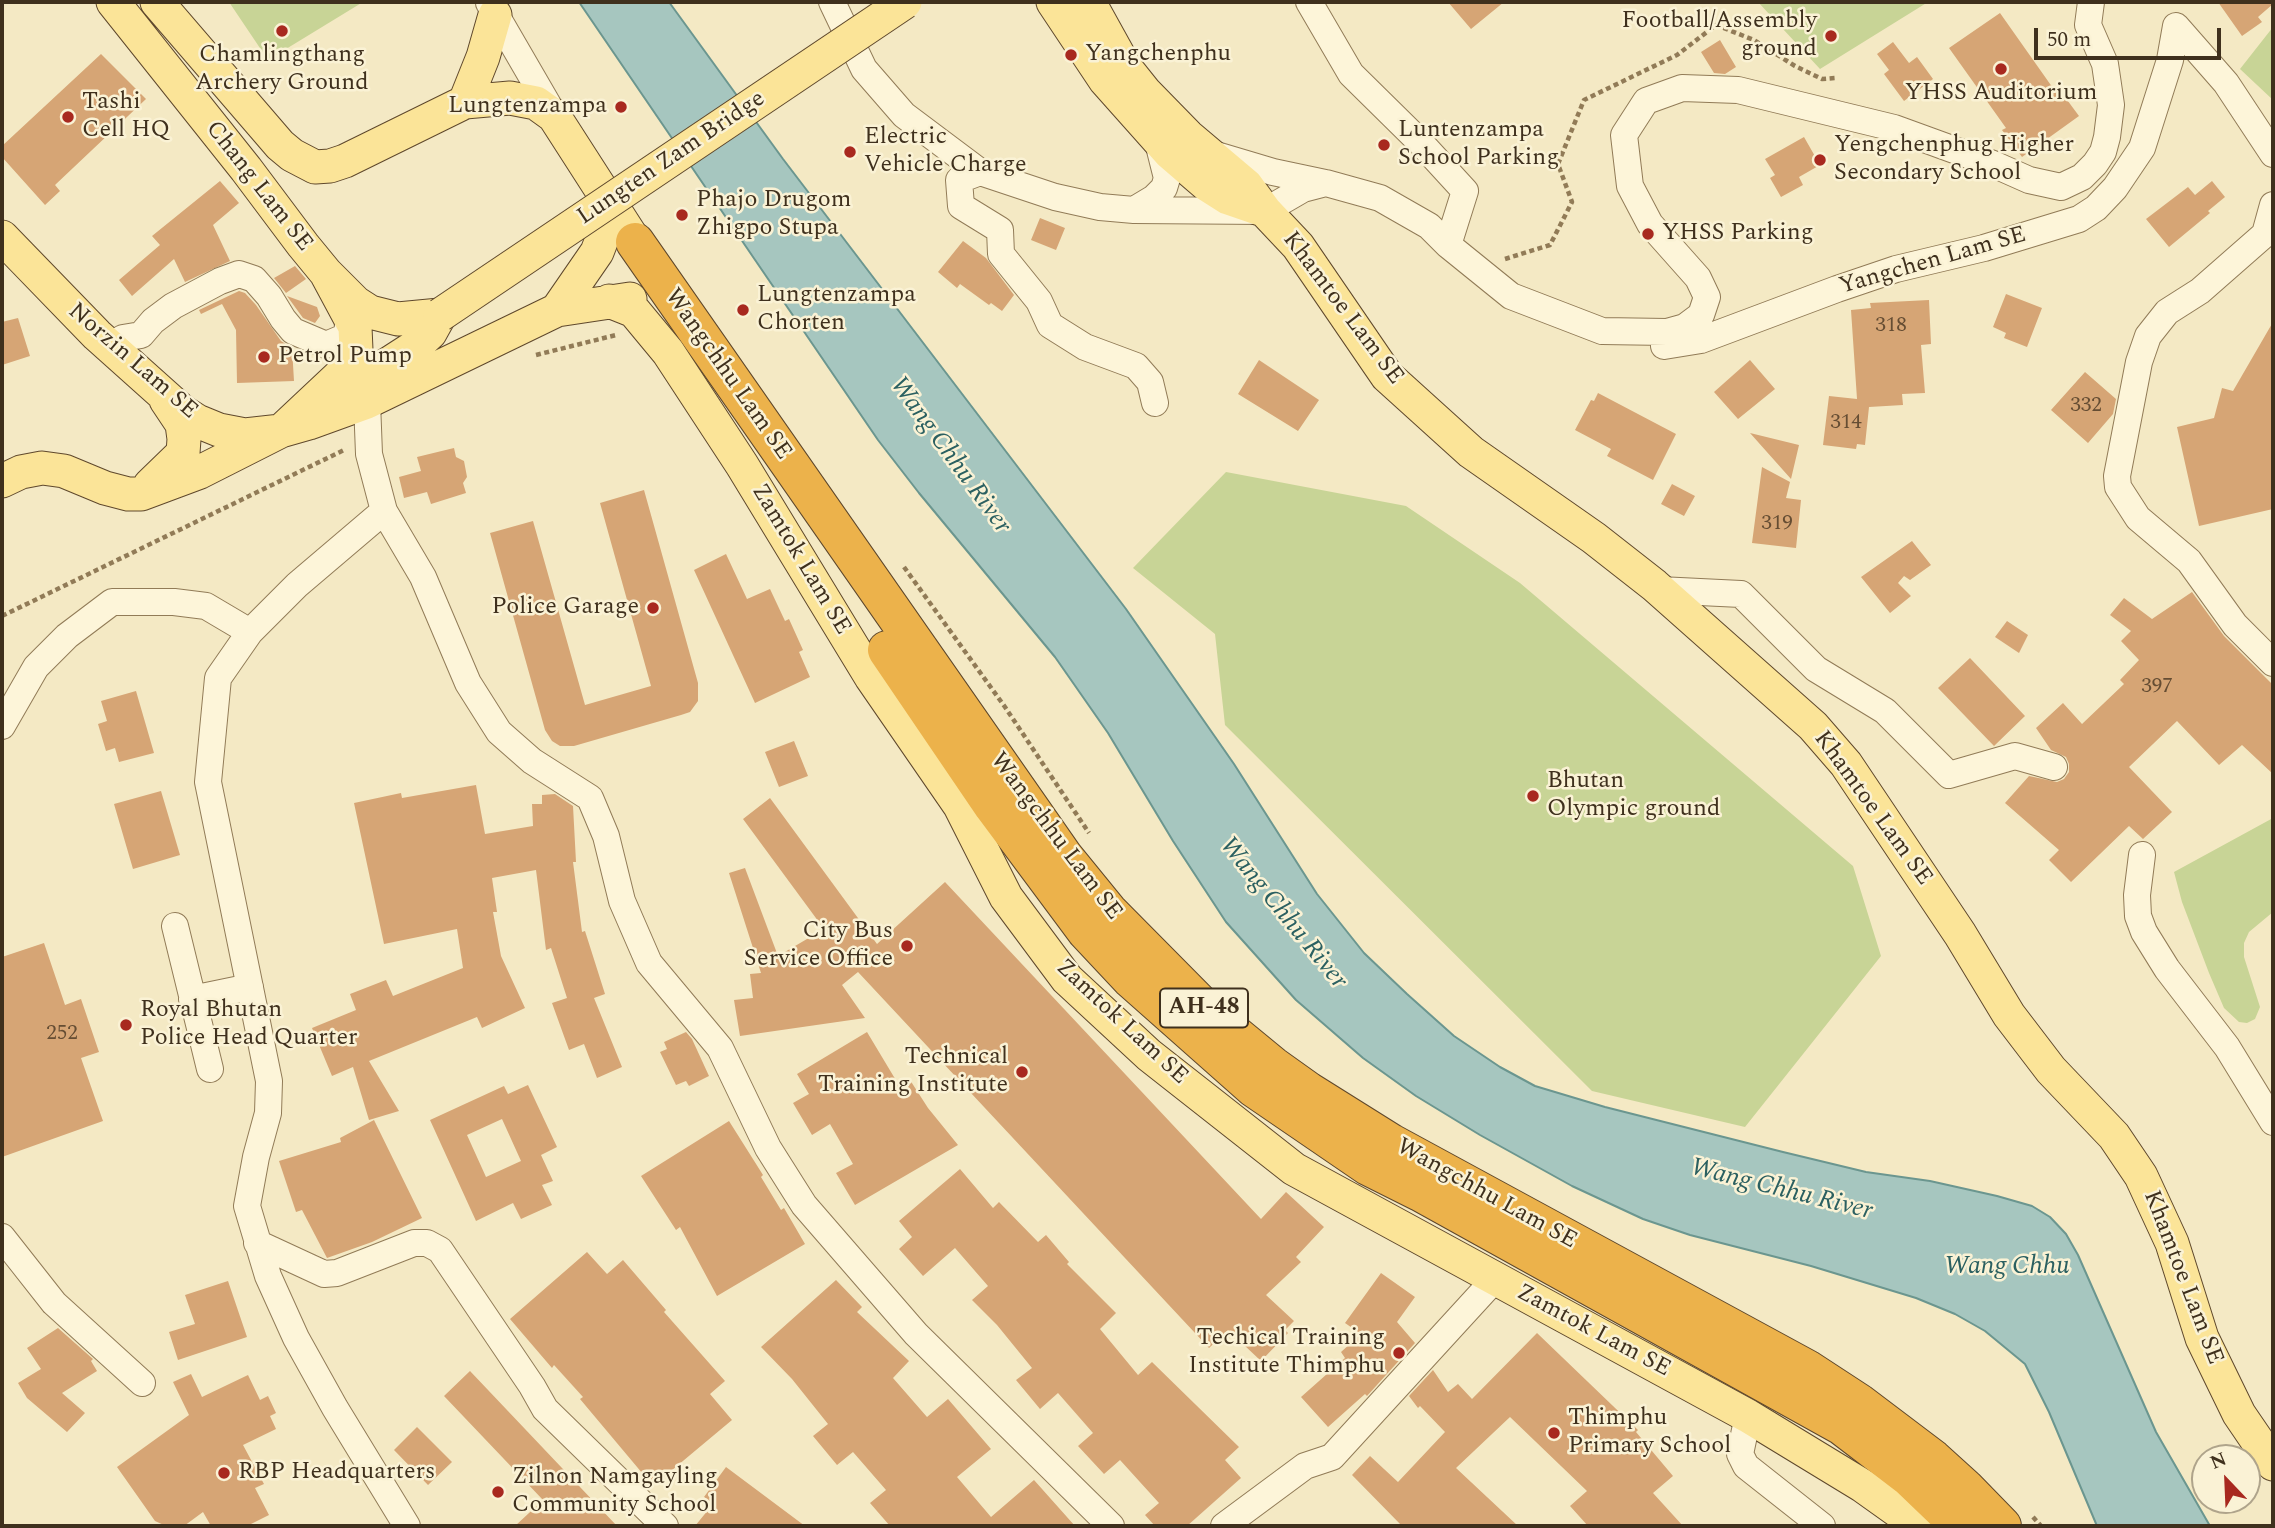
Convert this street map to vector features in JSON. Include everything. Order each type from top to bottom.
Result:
[{"type":"highway","name":"Wangchhu Lam SE","points":[[635,242],[656,322],[993,806],[1086,931],[1131,979],[1254,1088],[1326,1139],[1368,1166],[1420,1192],[1842,1426],[1910,1478],[1961,1526]]},
{"type":"highway","name":"Wangchhu Lam SE","points":[[635,242],[1064,857],[1108,911],[1211,1015],[1290,1078],[1391,1143],[1807,1369],[1933,1459],[1965,1488],[2013,1517]]},
{"type":"main road","name":"Chang Lam SE","points":[[113,2],[326,273],[356,303],[370,312],[398,319],[440,316]]},
{"type":"main road","points":[[157,2],[280,145],[315,167],[345,161],[465,103],[510,98],[536,103],[554,116],[635,242]]},
{"type":"main road","name":"Lungten Zam Bridge","points":[[440,316],[905,2]]},
{"type":"main road","name":"Khamtoe Lam SE","points":[[1053,2],[1105,80],[1156,138],[1206,184],[1228,198],[1265,211]]},
{"type":"main road","name":"Khamtoe Lam SE","points":[[1089,2],[1119,57],[1138,84],[1164,113],[1246,185],[1265,211],[1298,246],[1374,357],[1395,383],[1471,452],[1594,538],[1659,590],[1813,726],[1846,764],[1960,934],[2009,1015],[2050,1070],[2114,1136],[2141,1176],[2172,1243],[2202,1338],[2239,1415],[2273,1464]]},
{"type":"main road","points":[[465,103],[486,49],[491,8]]},
{"type":"main road","points":[[367,402],[557,310],[597,253],[614,208]]},
{"type":"main road","name":"Norzin Lam SE","points":[[2,237],[108,346],[164,397],[197,422],[245,435],[309,423],[367,402]]},
{"type":"main road","name":"Chang Lam SE","points":[[311,404],[347,369],[357,337],[349,312],[326,273]]},
{"type":"main road","name":"Wangchhu Lam SE","points":[[557,310],[609,301],[637,300],[648,304],[656,322]]},
{"type":"main road","points":[[2,480],[42,468],[64,471],[105,488],[128,494],[141,494],[200,472],[281,430],[311,404],[402,356],[430,332],[440,316]]},
{"type":"main road","name":"Zamtok Lam SE","points":[[656,322],[871,677],[960,806],[1006,897],[1067,979],[1149,1055],[1294,1169],[1748,1416],[1863,1486],[1919,1526]]},
{"type":"main road","points":[[141,494],[183,453],[182,424],[164,397]]},
{"type":"street","name":"Khamtoe Lam SE","points":[[832,2],[864,69],[904,115],[980,172],[1055,197],[1100,207],[1134,210],[1265,211]]},
{"type":"street","points":[[1309,2],[1351,74],[1421,142],[1465,191],[1447,245]]},
{"type":"street","points":[[1211,154],[1262,170],[1326,183],[1380,198],[1429,226],[1447,245],[1511,296],[1602,331],[1667,332],[1685,327],[1701,315],[1707,297],[1698,278],[1650,224],[1630,186],[1624,135],[1646,101],[1682,88],[1738,90],[1894,128],[2029,180],[2061,187],[2082,177],[2095,164],[2103,152],[2107,137],[2111,105],[2105,64],[2088,25],[2091,2]]},
{"type":"street","points":[[491,8],[554,116]]},
{"type":"street","name":"Yangchen Lam SE","points":[[1447,245],[1458,269],[1469,284],[1488,300],[1569,335],[1601,343],[1643,346],[1672,346],[1701,340],[1896,269],[1984,248],[2079,219],[2096,208],[2115,188],[2142,148],[2169,60],[2176,26],[2226,83],[2273,154]]},
{"type":"street","points":[[1134,210],[1154,198],[1164,188],[1167,178],[1156,138]]},
{"type":"street","points":[[980,172],[959,180],[961,206],[1000,230],[1001,254],[1039,301],[1050,325],[1084,347],[1136,366],[1150,382],[1155,403]]},
{"type":"street","points":[[1265,211],[1303,189],[1326,183]]},
{"type":"street","points":[[2273,205],[2266,234],[2200,291],[2167,312],[2148,336],[2139,362],[2116,476],[2118,487],[2138,518],[2189,561],[2235,625],[2273,663]]},
{"type":"street","points":[[108,346],[123,338],[141,335],[153,321],[173,306],[239,274],[254,279],[293,331],[326,345],[347,336],[349,312]]},
{"type":"street","points":[[367,402],[369,446],[384,511],[424,577],[468,683],[499,732],[532,761],[590,797],[606,836],[622,901],[649,963],[720,1048],[768,1148],[804,1205],[916,1334],[1111,1526]]},
{"type":"street","points":[[384,511],[297,585],[250,632],[218,678],[208,782],[269,1081],[268,1113],[247,1206],[268,1276],[296,1338],[407,1526]]},
{"type":"street","points":[[1659,590],[1741,594],[1816,669],[1885,711],[1949,775],[2015,756],[2054,767]]},
{"type":"street","points":[[2,726],[36,667],[67,636],[111,602],[174,602],[206,606],[250,632]]},
{"type":"street","points":[[2142,855],[2137,895],[2138,916],[2144,932],[2167,969],[2227,1047],[2273,1122]]},
{"type":"street","points":[[175,926],[211,1069]]},
{"type":"street","points":[[192,999],[250,987]]},
{"type":"street","points":[[2,1237],[54,1303],[142,1383]]},
{"type":"street","points":[[257,1243],[324,1274],[337,1273],[414,1242],[427,1243],[440,1250],[545,1409],[665,1526]]},
{"type":"street","points":[[1224,1526],[1305,1466],[1332,1457],[1495,1279]]},
{"type":"street","points":[[1748,1416],[1740,1454],[1746,1466],[1822,1526]]},
{"type":"path","points":[[529,357],[628,332],[656,322]]},
{"type":"path","points":[[2,615],[369,446]]},
{"type":"path","points":[[902,565],[1005,707],[1090,835]]},
{"type":"path","points":[[2013,1517],[2041,1526]]},
{"type":"green space","name":"Chamlingthang Archery Ground","points":[[229,2],[363,2],[268,60]]},
{"type":"green space","name":"Football/Assembly ground","points":[[1758,2],[1928,2],[1820,69]]},
{"type":"green space","points":[[2273,27],[2273,100],[2240,69]]},
{"type":"green space","name":"Bhutan Olympic ground","points":[[1226,472],[1406,506],[1520,583],[1853,866],[1881,956],[1745,1127],[1592,1091],[1225,725],[1215,634],[1133,568]]},
{"type":"green space","points":[[2273,818],[2273,912],[2249,932],[2244,943],[2244,957],[2260,1007],[2255,1019],[2247,1023],[2239,1022],[2224,1008],[2182,902],[2174,872]]},
{"type":"water","name":"Wang Chhu","points":[[579,2],[669,2],[783,159],[1126,609],[1234,764],[1317,894],[1364,953],[1407,994],[1454,1036],[1500,1067],[1535,1086],[1605,1107],[1866,1172],[1930,1181],[1997,1196],[2032,1206],[2050,1217],[2066,1234],[2078,1255],[2156,1432],[2191,1493],[2191,1514],[2203,1514],[2210,1526],[2097,1526],[2049,1412],[2025,1364],[1985,1331],[1955,1314],[1916,1298],[1811,1266],[1690,1235],[1643,1219],[1572,1186],[1480,1135],[1416,1096],[1363,1058],[1296,1000],[1226,922],[1108,733],[1055,657],[878,440]]},
{"type":"building","points":[[1448,2],[1504,2],[1471,29]]},
{"type":"building","points":[[2218,2],[2273,4],[2258,17],[2262,22],[2242,36]]},
{"type":"building","name":"YHSS Auditorium","points":[[2000,13],[2055,91],[2059,89],[2079,116],[2022,157],[2002,130],[2006,128],[1949,48]]},
{"type":"building","points":[[1720,40],[1736,67],[1725,74],[1714,73],[1701,52]]},
{"type":"building","points":[[1893,42],[1909,63],[1917,57],[1933,79],[1904,101],[1884,74],[1889,70],[1877,54]]},
{"type":"building","points":[[101,54],[146,99],[55,185],[60,191],[45,205],[2,157],[2,146]]},
{"type":"building","points":[[1804,137],[1820,165],[1799,177],[1803,185],[1781,197],[1770,178],[1775,175],[1765,159]]},
{"type":"building","points":[[220,181],[239,203],[213,225],[230,261],[185,282],[174,259],[132,296],[119,280],[160,245],[152,236]]},
{"type":"building","points":[[2212,181],[2225,197],[2169,247],[2146,219],[2188,187],[2195,195]]},
{"type":"building","points":[[1040,218],[1065,228],[1056,250],[1031,240]]},
{"type":"building","points":[[963,241],[986,258],[1014,295],[1002,311],[960,284],[957,288],[938,272]]},
{"type":"building","points":[[295,266],[306,279],[286,293],[274,278]]},
{"type":"building","name":"Petrol Pump","points":[[239,291],[245,293],[256,305],[281,341],[292,348],[294,381],[237,383],[236,330],[222,304],[201,314],[199,310]]},
{"type":"building","points":[[2006,294],[2042,308],[2027,347],[2004,338],[2006,333],[1993,327]]},
{"type":"building","points":[[287,296],[317,307],[320,316],[315,323],[303,318]]},
{"type":"building","points":[[1929,300],[1931,344],[1921,345],[1925,393],[1902,394],[1903,405],[1869,407],[1865,445],[1857,444],[1856,449],[1823,445],[1829,396],[1857,399],[1851,310],[1871,308],[1870,303]]},
{"type":"building","points":[[18,318],[30,356],[2,365],[2,322]]},
{"type":"building","points":[[2273,322],[2273,509],[2199,526],[2177,427],[2214,418],[2222,388],[2233,391]]},
{"type":"building","points":[[1259,360],[1319,400],[1298,431],[1238,394]]},
{"type":"building","points":[[1750,360],[1775,389],[1738,419],[1714,392]]},
{"type":"building","points":[[2085,372],[2116,399],[2113,414],[2088,443],[2051,410]]},
{"type":"building","points":[[1598,393],[1676,434],[1653,480],[1607,456],[1611,449],[1575,430],[1591,400],[1594,401]]},
{"type":"building","points":[[1750,433],[1799,445],[1791,479]]},
{"type":"building","points":[[454,448],[456,457],[464,461],[467,477],[463,483],[466,493],[431,504],[427,492],[404,498],[399,477],[421,471],[417,457]]},
{"type":"building","points":[[1762,467],[1790,482],[1786,498],[1801,500],[1796,548],[1752,543]]},
{"type":"building","points":[[1672,484],[1695,496],[1684,516],[1661,504]]},
{"type":"building","name":"Police Garage","points":[[644,490],[698,683],[698,701],[690,712],[681,715],[574,746],[560,746],[552,741],[545,730],[490,533],[533,521],[585,705],[651,686],[600,503]]},
{"type":"building","points":[[1912,541],[1931,565],[1910,580],[1904,576],[1898,583],[1911,596],[1890,613],[1861,577]]},
{"type":"building","points":[[726,554],[747,599],[770,589],[785,621],[789,619],[803,650],[799,652],[810,677],[755,703],[694,570]]},
{"type":"building","points":[[2192,592],[2224,636],[2273,685],[2273,774],[2242,745],[2219,765],[2177,721],[2129,767],[2172,812],[2143,839],[2129,826],[2071,882],[2049,860],[2059,850],[2005,803],[2029,776],[2057,782],[2064,779],[2069,772],[2066,757],[2051,750],[2036,728],[2063,703],[2082,724],[2124,684],[2120,680],[2139,660],[2121,641],[2131,631],[2110,615],[2124,598],[2152,619]]},
{"type":"building","points":[[2007,621],[2028,635],[2019,653],[1995,637]]},
{"type":"building","points":[[1970,658],[2025,716],[1994,746],[1938,688]]},
{"type":"building","points":[[136,691],[154,753],[119,762],[115,748],[106,751],[98,724],[107,721],[101,701]]},
{"type":"building","points":[[794,741],[808,776],[779,787],[765,752]]},
{"type":"building","points":[[476,785],[485,834],[533,826],[532,804],[542,804],[542,795],[555,794],[573,806],[576,862],[573,862],[582,932],[585,931],[605,994],[594,998],[622,1067],[597,1078],[584,1044],[569,1050],[552,1003],[567,998],[551,948],[546,950],[536,870],[492,878],[497,912],[493,912],[501,956],[525,1008],[482,1028],[477,1017],[369,1061],[399,1111],[369,1120],[353,1067],[332,1076],[312,1028],[356,1010],[350,994],[386,980],[393,996],[463,968],[457,929],[384,944],[354,803],[401,793],[402,798]]},
{"type":"building","points":[[161,791],[180,855],[133,869],[114,804]]},
{"type":"building","points":[[770,798],[877,944],[945,882],[1261,1219],[1286,1192],[1324,1227],[1296,1257],[1301,1262],[1266,1295],[1294,1321],[1285,1330],[1288,1333],[1261,1361],[1228,1330],[1209,1348],[858,972],[842,985],[865,1018],[740,1036],[734,1000],[753,998],[750,974],[761,973],[729,873],[745,868],[778,956],[824,929],[743,819]]},
{"type":"building","points":[[44,943],[65,1005],[81,999],[99,1052],[81,1058],[103,1121],[2,1157],[2,957]]},
{"type":"building","points":[[686,1032],[709,1076],[689,1086],[686,1081],[676,1085],[660,1052],[667,1049],[664,1042]]},
{"type":"building","points":[[867,1032],[900,1087],[910,1080],[928,1108],[958,1145],[855,1205],[836,1173],[853,1164],[830,1124],[812,1135],[793,1103],[809,1094],[797,1074]]},
{"type":"building","points":[[528,1085],[557,1147],[541,1155],[553,1181],[542,1185],[552,1205],[521,1219],[513,1203],[476,1221],[430,1120],[504,1086],[508,1094]],"holes":[[[502,1119],[521,1161],[486,1177],[467,1135]]]},
{"type":"building","points":[[374,1120],[422,1218],[372,1242],[327,1258],[302,1210],[296,1212],[279,1161],[341,1142],[340,1138]]},
{"type":"building","points":[[729,1121],[763,1175],[761,1177],[781,1210],[784,1208],[805,1244],[717,1296],[680,1227],[676,1230],[641,1176]]},
{"type":"building","points":[[960,1169],[993,1208],[999,1202],[1038,1242],[1046,1235],[1069,1262],[1067,1264],[1116,1313],[1100,1329],[1138,1375],[1152,1362],[1239,1447],[1225,1460],[1241,1478],[1187,1526],[1155,1526],[1145,1515],[1159,1503],[1120,1460],[1104,1474],[1078,1446],[1093,1433],[1058,1393],[1040,1409],[1016,1380],[1032,1368],[997,1325],[972,1300],[988,1286],[955,1248],[923,1276],[899,1249],[912,1237],[899,1221]]},
{"type":"building","points":[[587,1252],[607,1274],[623,1260],[666,1310],[664,1312],[725,1381],[710,1394],[732,1420],[653,1486],[580,1399],[583,1397],[554,1365],[552,1368],[510,1319]]},
{"type":"building","points":[[1381,1273],[1415,1297],[1397,1322],[1415,1343],[1367,1396],[1365,1394],[1328,1427],[1301,1397],[1345,1358],[1341,1352],[1361,1334],[1345,1323]]},
{"type":"building","points":[[836,1280],[862,1307],[857,1312],[909,1361],[893,1378],[927,1417],[948,1399],[991,1449],[957,1477],[991,1517],[1034,1480],[1075,1526],[890,1526],[870,1503],[886,1490],[853,1452],[837,1465],[813,1436],[828,1424],[792,1379],[761,1347]]},
{"type":"building","points":[[228,1281],[247,1337],[178,1360],[169,1332],[195,1324],[185,1295]]},
{"type":"building","points":[[58,1328],[93,1359],[91,1361],[97,1371],[62,1393],[85,1413],[67,1432],[27,1398],[18,1383],[41,1369],[27,1348]]},
{"type":"building","points":[[1537,1333],[1638,1430],[1636,1432],[1673,1476],[1653,1493],[1683,1526],[1588,1526],[1570,1506],[1587,1491],[1510,1417],[1456,1468],[1518,1526],[1402,1526],[1352,1475],[1370,1456],[1398,1482],[1445,1432],[1420,1406],[1418,1408],[1409,1396],[1433,1370],[1448,1392],[1458,1384],[1472,1399]]},
{"type":"building","points":[[470,1371],[617,1526],[515,1526],[543,1500],[444,1396]]},
{"type":"building","points":[[191,1374],[202,1397],[248,1375],[260,1400],[268,1396],[276,1413],[270,1416],[276,1429],[243,1445],[264,1484],[255,1488],[269,1515],[247,1526],[211,1526],[203,1512],[184,1526],[166,1526],[155,1521],[117,1467],[189,1415],[173,1382]]},
{"type":"building","points":[[417,1427],[452,1462],[428,1485],[394,1450]]},
{"type":"building","points":[[726,1467],[805,1526],[695,1526],[713,1504],[704,1497]]},
{"type":"place","name":"Chamlingthang Archery Ground","points":[[282,31]]},
{"type":"place","name":"Football/Assembly ground","points":[[1831,36]]},
{"type":"place","name":"Yangchenphu","points":[[1071,55]]},
{"type":"place","name":"YHSS Auditorium","points":[[2001,69]]},
{"type":"place","name":"Lungtenzampa","points":[[621,107]]},
{"type":"place","name":"Tashi Cell HQ","points":[[68,117]]},
{"type":"place","name":"Luntenzampa School Parking","points":[[1384,145]]},
{"type":"place","name":"Electric Vehicle Charge","points":[[850,152]]},
{"type":"place","name":"Yengchenphug Higher Secondary School","points":[[1820,160]]},
{"type":"place","name":"Phajo Drugom Zhigpo Stupa","points":[[682,215]]},
{"type":"place","name":"YHSS Parking","points":[[1648,234]]},
{"type":"place","name":"Lungtenzampa Chorten","points":[[743,310]]},
{"type":"place","name":"Petrol Pump","points":[[264,357]]},
{"type":"place","name":"Police Garage","points":[[653,608]]},
{"type":"place","name":"Bhutan Olympic ground","points":[[1533,796]]},
{"type":"place","name":"City Bus Service Office","points":[[907,946]]},
{"type":"place","name":"Royal Bhutan Police Head Quarter","points":[[126,1025]]},
{"type":"place","name":"Technical Training Institute","points":[[1022,1072]]},
{"type":"place","name":"Techical Training Institute Thimphu","points":[[1399,1353]]},
{"type":"place","name":"Thimphu Primary School","points":[[1554,1433]]},
{"type":"place","name":"RBP Headquarters","points":[[224,1473]]},
{"type":"place","name":"Zilnon Namgayling Community School","points":[[498,1492]]},
{"type":"water label","name":"Wang Chhu River","points":[[949,456]]},
{"type":"water label","name":"Wang Chhu River","points":[[1282,914]]},
{"type":"water label","name":"Wang Chhu River","points":[[1781,1191]]}]
